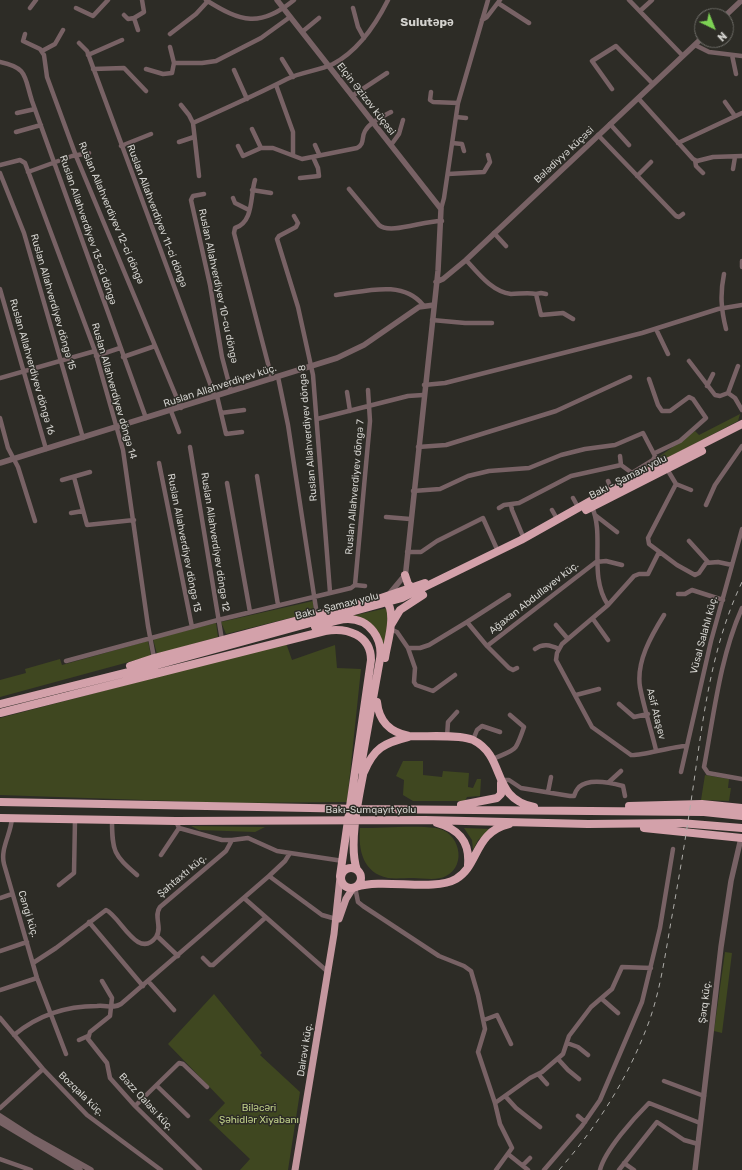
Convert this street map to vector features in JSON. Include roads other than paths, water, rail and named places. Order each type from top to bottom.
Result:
[{"type":"highway","name":"Bakı - Şamaxı yolu","points":[[400,610],[416,598],[521,546],[593,503],[633,476],[742,424]]},
{"type":"highway","name":"Bakı - Şamaxı yolu","points":[[155,662],[222,640],[402,598],[522,537],[667,469],[742,430]]},
{"type":"highway","name":"Bakı - Şamaxı yolu","points":[[0,704],[67,687],[321,616],[413,588],[522,537],[554,514],[593,503]]},
{"type":"highway","points":[[405,575],[408,584],[413,588],[409,591],[408,595],[412,598],[416,598]]},
{"type":"highway","points":[[381,598],[389,604],[392,612],[391,627],[363,775],[357,794],[350,837],[340,876],[343,885],[348,888],[364,884],[447,883],[461,876],[482,842],[492,832],[507,824],[521,822]]},
{"type":"highway","points":[[357,794],[357,748],[371,660],[369,646],[354,628],[350,616],[354,609],[363,603]]},
{"type":"highway","points":[[391,627],[400,610]]},
{"type":"highway","points":[[155,662],[208,655],[348,619],[362,622],[370,627],[378,638],[381,654],[363,753],[363,775]]},
{"type":"highway","points":[[0,713],[325,631],[344,630],[363,638]]},
{"type":"highway","points":[[377,702],[378,712],[382,721],[393,730],[409,736],[447,737],[473,740],[493,759],[507,793],[517,801],[528,806],[554,810]]},
{"type":"highway","points":[[363,775],[372,755],[381,747],[409,736]]},
{"type":"highway","points":[[417,809],[495,800],[501,794],[501,780]]},
{"type":"highway","name":"Bakı-Sumqayıt yolu","points":[[0,802],[704,812],[742,816]]},
{"type":"highway","points":[[587,810],[643,805],[702,804],[742,808]]},
{"type":"highway","name":"Bakı-Sumqayıt yolu","points":[[0,818],[112,820],[178,824],[425,820],[588,824],[680,823],[742,828]]},
{"type":"highway","points":[[425,820],[448,826],[460,834],[468,846],[468,866]]},
{"type":"highway","points":[[588,824],[680,830],[741,838]]},
{"type":"highway","points":[[350,837],[360,882],[355,887]]},
{"type":"highway","points":[[340,876],[347,868],[358,871],[372,879],[393,884]]},
{"type":"main road","name":"Dairəvi küç.","points":[[295,1170],[334,934],[340,876]]},
{"type":"main road","name":"Dairəvi küç.","points":[[334,934],[344,905],[355,887]]},
{"type":"street","points":[[30,8],[36,0]]},
{"type":"street","points":[[76,8],[93,16],[108,0]]},
{"type":"street","points":[[124,15],[128,20],[144,12],[142,0]]},
{"type":"street","name":"Elçin Əzizov küçəsi","points":[[277,0],[441,209]]},
{"type":"street","points":[[170,34],[196,14],[207,1],[239,16],[252,20],[261,19],[283,8],[294,0]]},
{"type":"street","points":[[193,123],[293,77],[329,66],[337,62],[364,38],[376,23],[388,0]]},
{"type":"street","points":[[400,610],[404,591],[424,385],[434,305],[442,221],[441,209],[448,174],[458,103],[488,0]]},
{"type":"street","points":[[629,0],[683,56]]},
{"type":"street","points":[[640,12],[652,0]]},
{"type":"street","points":[[734,8],[742,0]]},
{"type":"street","points":[[482,20],[487,17],[499,2],[529,23]]},
{"type":"street","points":[[353,8],[358,27],[364,38]]},
{"type":"street","points":[[174,63],[202,63],[216,60],[260,38],[290,17]]},
{"type":"street","points":[[134,18],[138,30]]},
{"type":"street","points":[[302,32],[319,18]]},
{"type":"street","points":[[25,34],[23,41],[42,51],[55,44],[63,30]]},
{"type":"street","points":[[88,55],[122,40]]},
{"type":"street","name":"Ruslan Allahverdiyev 11-ci döngə","points":[[79,43],[85,48],[88,55],[216,396],[226,434],[242,432]]},
{"type":"street","points":[[612,89],[592,61],[616,46],[653,84]]},
{"type":"street","name":"Bələdiyyə küçəsi","points":[[436,282],[443,279],[466,260],[694,46]]},
{"type":"street","points":[[146,69],[166,75],[174,71],[174,63],[170,47]]},
{"type":"street","points":[[701,48],[709,52],[742,56]]},
{"type":"street","name":"Ruslan Allahverdiyev 12-ci döngə","points":[[42,51],[46,58],[46,72],[49,83],[76,156],[181,408]]},
{"type":"street","points":[[732,55],[736,74]]},
{"type":"street","points":[[282,59],[293,77]]},
{"type":"street","name":"Ruslan Allahverdiyev 13-cü döngə","points":[[0,62],[17,67],[24,74],[35,109],[146,418]]},
{"type":"street","points":[[93,69],[124,68],[146,91]]},
{"type":"street","points":[[234,70],[247,99]]},
{"type":"street","points":[[352,96],[387,73]]},
{"type":"street","points":[[276,85],[293,132],[293,155]]},
{"type":"street","points":[[431,92],[430,100],[433,102],[458,103]]},
{"type":"street","points":[[638,98],[678,144],[695,160],[696,166],[703,173]]},
{"type":"street","points":[[725,102],[735,116]]},
{"type":"street","points":[[181,105],[193,123],[199,176]]},
{"type":"street","points":[[17,113],[35,109]]},
{"type":"street","points":[[238,146],[243,156],[261,148],[277,149],[302,159],[312,157],[319,154],[360,146],[365,131],[373,122],[391,112]]},
{"type":"street","points":[[678,144],[742,113]]},
{"type":"street","points":[[456,117],[466,118]]},
{"type":"street","points":[[392,145],[400,134],[403,120]]},
{"type":"street","points":[[610,124],[629,145]]},
{"type":"street","points":[[16,132],[41,125]]},
{"type":"street","points":[[252,129],[261,148]]},
{"type":"street","points":[[121,146],[151,134]]},
{"type":"street","points":[[598,135],[676,216],[679,217],[683,214]]},
{"type":"street","points":[[179,142],[194,138]]},
{"type":"street","points":[[452,143],[462,144],[464,151]]},
{"type":"street","points":[[315,145],[319,154]]},
{"type":"street","points":[[28,172],[89,153]]},
{"type":"street","points":[[448,174],[484,172],[490,162],[488,154]]},
{"type":"street","points":[[695,160],[718,156],[742,156]]},
{"type":"street","points":[[300,178],[319,176],[318,168],[312,157]]},
{"type":"street","points":[[733,169],[735,157]]},
{"type":"street","name":"Ruslan Allahverdiyev döngə 14","points":[[0,165],[20,160],[25,163],[95,353],[117,427],[126,466],[150,638],[155,662]]},
{"type":"street","points":[[637,176],[651,162]]},
{"type":"street","name":"Ruslan Allahverdiyev döngə 15","points":[[0,176],[18,214],[83,438]]},
{"type":"street","points":[[255,180],[249,210],[244,224],[235,228],[234,232],[288,425],[314,596],[321,616]]},
{"type":"street","points":[[349,189],[379,225],[386,229],[393,229],[427,221],[442,221]]},
{"type":"street","points":[[252,190],[271,193]]},
{"type":"street","name":"Ruslan Allahverdiyev 10-cu döngə","points":[[204,194],[193,196],[191,200],[210,285],[222,357],[232,391]]},
{"type":"street","points":[[233,198],[235,203],[249,210]]},
{"type":"street","name":"Ruslan Allahverdiyev döngə 8","points":[[294,216],[298,223],[296,227],[279,236],[278,239],[298,307],[312,366],[330,592]]},
{"type":"street","points":[[494,233],[506,246]]},
{"type":"street","points":[[466,260],[480,275],[498,290],[510,294],[536,294],[541,292],[546,294]]},
{"type":"street","points":[[742,261],[742,267]]},
{"type":"street","points":[[724,274],[720,292],[720,308],[726,329]]},
{"type":"street","name":"Ruslan Allahverdiyev döngə 16","points":[[0,289],[46,450]]},
{"type":"street","points":[[336,295],[381,290],[398,290],[414,296],[423,305],[434,305]]},
{"type":"street","points":[[536,294],[541,315],[563,313],[573,320]]},
{"type":"street","name":"Ruslan Allahverdiyev küç.","points":[[0,463],[181,408],[344,355],[358,348],[423,305]]},
{"type":"street","points":[[424,385],[445,383],[656,329],[720,308],[742,305]]},
{"type":"street","points":[[432,320],[465,323],[492,323]]},
{"type":"street","points":[[656,329],[668,354]]},
{"type":"street","points":[[123,357],[155,346]]},
{"type":"street","points":[[0,378],[61,361],[120,348]]},
{"type":"street","points":[[689,361],[707,386],[715,395],[720,396],[728,393],[738,366]]},
{"type":"street","points":[[707,386],[713,374]]},
{"type":"street","points":[[418,447],[454,443],[556,411],[630,377]]},
{"type":"street","points":[[649,379],[662,411],[670,411],[689,397],[693,399],[706,418],[680,441],[655,453]]},
{"type":"street","name":"Ruslan Allahverdiyev döngə 7","points":[[355,585],[370,406],[368,390]]},
{"type":"street","points":[[347,392],[350,411]]},
{"type":"street","points":[[728,393],[735,398],[742,410]]},
{"type":"street","points":[[317,419],[408,396],[423,395]]},
{"type":"street","points":[[221,413],[244,410]]},
{"type":"street","points":[[171,411],[179,432]]},
{"type":"street","points":[[0,418],[8,448],[18,466],[35,521]]},
{"type":"street","points":[[413,491],[437,490],[468,476],[489,471],[529,468],[573,452],[615,445],[628,441],[640,433],[645,434],[655,453],[653,460],[633,476],[621,466],[620,456]]},
{"type":"street","points":[[706,505],[715,485],[742,446]]},
{"type":"street","name":"Ruslan Allahverdiyev döngə 12","points":[[190,447],[222,640]]},
{"type":"street","name":"Ruslan Allahverdiyev döngə 13","points":[[159,462],[192,627]]},
{"type":"street","points":[[499,508],[504,504],[511,505],[519,503],[571,476],[621,466]]},
{"type":"street","points":[[667,469],[676,484],[691,490]]},
{"type":"street","points":[[62,480],[90,472]]},
{"type":"street","points":[[257,476],[278,605]]},
{"type":"street","points":[[74,477],[86,523],[89,526],[134,520]]},
{"type":"street","points":[[608,480],[612,490]]},
{"type":"street","points":[[227,482],[250,612]]},
{"type":"street","points":[[676,484],[648,538],[649,544],[685,570],[695,575],[699,573],[703,565],[708,562],[732,565]]},
{"type":"street","points":[[573,498],[578,507]]},
{"type":"street","points":[[593,503],[596,515],[596,562],[602,595],[608,605]]},
{"type":"street","points":[[511,505],[522,537]]},
{"type":"street","points":[[71,514],[83,511]]},
{"type":"street","points":[[596,515],[617,532]]},
{"type":"street","points":[[386,517],[410,519]]},
{"type":"street","points":[[407,552],[421,552],[437,541],[483,518],[496,548]]},
{"type":"street","name":"Vüsal Salahlı küç.","points":[[681,772],[686,746],[742,529]]},
{"type":"street","points":[[689,541],[708,562]]},
{"type":"street","points":[[659,552],[648,574],[634,576],[608,605],[568,639],[559,649],[556,657],[557,663],[576,695],[586,717],[595,730],[635,756],[656,750],[686,746]]},
{"type":"street","points":[[596,562],[606,561],[622,565]]},
{"type":"street","name":"Ağaxan Abdullayev küç.","points":[[467,622],[487,646],[596,562]]},
{"type":"street","points":[[381,598],[396,588],[405,575]]},
{"type":"street","points":[[66,661],[218,620],[351,588],[355,585],[365,586]]},
{"type":"street","points":[[678,594],[685,594],[692,590],[723,600]]},
{"type":"street","points":[[408,648],[424,647],[509,595]]},
{"type":"street","points":[[742,608],[733,630],[722,674],[704,767],[708,773],[742,779]]},
{"type":"street","name":"Asif Ataşev","points":[[656,750],[640,687],[640,672],[646,649],[664,615]]},
{"type":"street","points":[[592,618],[608,640]]},
{"type":"street","points":[[556,625],[568,639]]},
{"type":"street","points":[[391,627],[397,632],[408,648],[415,668],[414,682],[416,685],[433,691],[455,675]]},
{"type":"street","points":[[535,649],[543,645],[559,649]]},
{"type":"street","points":[[487,646],[509,668],[513,670],[516,668]]},
{"type":"street","points":[[576,695],[599,689]]},
{"type":"street","points":[[619,704],[634,717],[648,714]]},
{"type":"street","points":[[447,737],[448,722],[456,712]]},
{"type":"street","points":[[493,759],[513,752],[518,743],[524,727],[510,715]]},
{"type":"street","points":[[473,740],[477,730],[482,726],[500,732]]},
{"type":"street","points":[[609,782],[621,771]]},
{"type":"street","points":[[548,792],[551,777]]},
{"type":"street","points":[[501,780],[509,780],[521,788],[572,796],[578,788],[583,785],[609,782],[623,786],[625,796]]},
{"type":"street","name":"Cəngi küç.","points":[[12,818],[11,831],[3,852],[2,865],[37,978],[66,1054]]},
{"type":"street","points":[[59,885],[74,873],[75,820]]},
{"type":"street","points":[[112,820],[112,838],[117,857],[137,876]]},
{"type":"street","points":[[161,855],[178,824],[222,840],[248,838],[277,851],[343,861]]},
{"type":"street","name":"Şərq küç.","points":[[695,1170],[721,947],[731,880],[741,838]]},
{"type":"street","name":"Şahtaxtı küç.","points":[[157,936],[157,913],[160,907],[226,851],[232,840]]},
{"type":"street","points":[[544,1170],[585,1122],[605,1090],[642,1002],[651,968],[673,849]]},
{"type":"street","points":[[14,1035],[29,1024],[51,1013],[91,1006],[111,1007],[121,1004],[269,876],[285,861],[290,853]]},
{"type":"street","points":[[269,876],[322,915],[336,919]]},
{"type":"street","points":[[355,887],[358,902],[374,914],[439,956],[468,969],[476,988],[484,1020],[485,1029],[478,1052],[496,1103],[500,1124],[512,1150],[496,1170]]},
{"type":"street","points":[[0,898],[12,894]]},
{"type":"street","points":[[244,898],[328,972]]},
{"type":"street","points":[[33,962],[56,948],[106,910],[136,941],[140,943],[149,943],[157,936],[178,956]]},
{"type":"street","points":[[203,958],[210,965],[213,965],[265,918]]},
{"type":"street","points":[[89,922],[143,986]]},
{"type":"street","points":[[0,951],[27,942]]},
{"type":"street","points":[[496,1103],[538,1074],[565,1052],[568,1038],[587,1012],[612,989],[622,967],[651,968]]},
{"type":"street","points":[[0,990],[37,978]]},
{"type":"street","points":[[79,1040],[88,1036],[90,1032],[109,1018],[112,998],[102,981]]},
{"type":"street","points":[[148,981],[174,1010]]},
{"type":"street","points":[[602,999],[618,1013]]},
{"type":"street","points":[[484,1020],[496,1015],[511,1044]]},
{"type":"street","name":"Bozqala küç.","points":[[0,1018],[43,1069],[86,1115],[161,1170]]},
{"type":"street","name":"Bəzz Qalası küç.","points":[[88,1036],[108,1063],[110,1078],[135,1106],[200,1170]]},
{"type":"street","points":[[567,1043],[578,1047],[588,1055]]},
{"type":"street","points":[[558,1059],[579,1079]]},
{"type":"street","points":[[135,1106],[179,1063],[183,1064],[207,1088]]},
{"type":"street","points":[[0,1108],[43,1069]]},
{"type":"street","points":[[538,1074],[547,1084]]},
{"type":"street","points":[[664,1081],[704,1096]]},
{"type":"street","points":[[157,1086],[188,1116]]},
{"type":"street","points":[[506,1097],[516,1108],[540,1127]]},
{"type":"street","points":[[600,1170],[611,1150],[628,1125],[649,1103],[700,1122]]},
{"type":"street","points":[[0,1116],[34,1138],[91,1170]]},
{"type":"street","points":[[578,1116],[585,1122]]},
{"type":"street","points":[[0,1122],[80,1170]]},
{"type":"street","points":[[619,1170],[657,1122],[684,1140],[698,1144]]},
{"type":"street","points":[[508,1154],[528,1170]]},
{"type":"street","points":[[523,1165],[530,1158]]},
{"type":"street","points":[[0,1159],[31,1170]]},
{"type":"street","points":[[624,1163],[634,1170]]},
{"type":"railway","points":[[559,1170],[585,1138],[608,1105],[637,1051],[655,1004],[685,842],[707,696],[724,627],[742,582]]},
{"type":"district","name":"Sulutəpə","points":[[427,23]]},
{"type":"park label","name":"Biləcəri Şəhidlər Xiyabanı","points":[[259,1114]]}]
